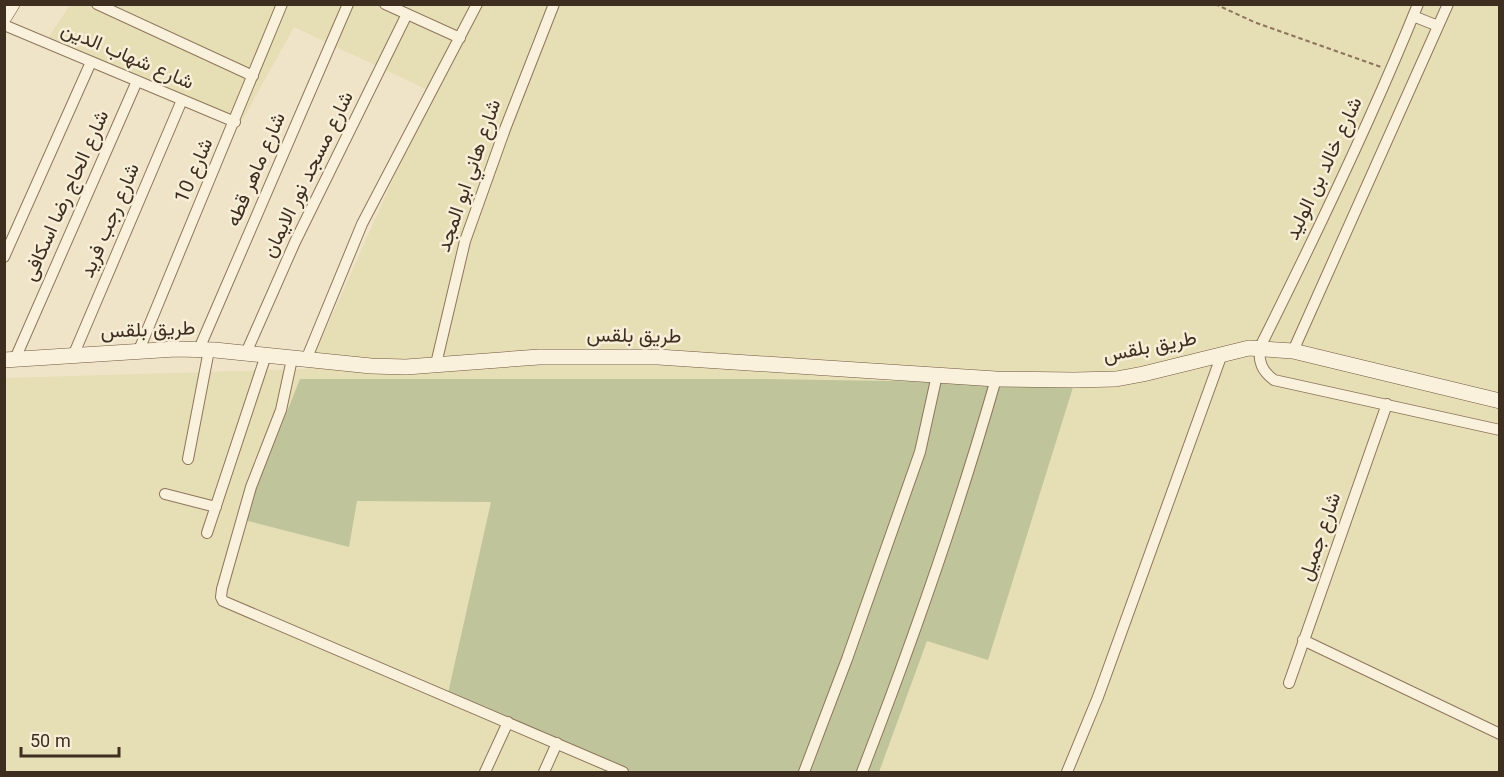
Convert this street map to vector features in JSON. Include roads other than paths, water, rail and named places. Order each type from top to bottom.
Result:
[{"type":"main road","points":[[4,17],[12,4]]},
{"type":"main road","name":"طريق بلقس","points":[[10,360],[139,350],[204,349],[371,366],[539,357],[658,357],[996,379],[1116,378],[1260,347],[1293,351],[1500,401]]},
{"type":"street","points":[[97,4],[253,76]]},
{"type":"street","name":"شارع 10","points":[[139,350],[282,4]]},
{"type":"street","name":"شارع ماهر قطه","points":[[188,459],[204,349],[348,4]]},
{"type":"street","points":[[385,4],[460,38]]},
{"type":"street","points":[[477,4],[362,224],[299,360],[251,487],[221,597],[223,601],[623,772]]},
{"type":"street","name":"شارع هاني ابو المجد","points":[[436,364],[465,241],[501,137],[554,4]]},
{"type":"street","name":"شارع خالد بن الوليد","points":[[1260,347],[1391,70],[1418,4]]},
{"type":"street","points":[[1293,351],[1448,4]]},
{"type":"street","name":"شارع مسجد نور الايمان","points":[[246,353],[295,242],[407,14]]},
{"type":"street","points":[[1413,16],[1438,27]]},
{"type":"street","name":"شارع شهاب الدين","points":[[4,25],[234,122]]},
{"type":"street","points":[[4,257],[91,62]]},
{"type":"street","name":"شارع الحاج رضا اسكافى","points":[[10,360],[137,81]]},
{"type":"street","name":"شارع رجب فريد","points":[[73,356],[182,100]]},
{"type":"street","points":[[1260,347],[1261,366],[1274,380],[1500,430]]},
{"type":"street","points":[[1067,772],[1098,697],[1222,354]]},
{"type":"street","points":[[207,533],[266,356]]},
{"type":"street","points":[[804,772],[847,659],[920,452],[937,375]]},
{"type":"street","points":[[862,772],[974,458],[996,379]]},
{"type":"street","name":"شارع جميل","points":[[1289,683],[1386,404]]},
{"type":"street","points":[[165,494],[216,507]]},
{"type":"street","points":[[1304,640],[1500,734]]},
{"type":"street","points":[[485,772],[508,722]]},
{"type":"street","points":[[544,772],[557,743]]}]
